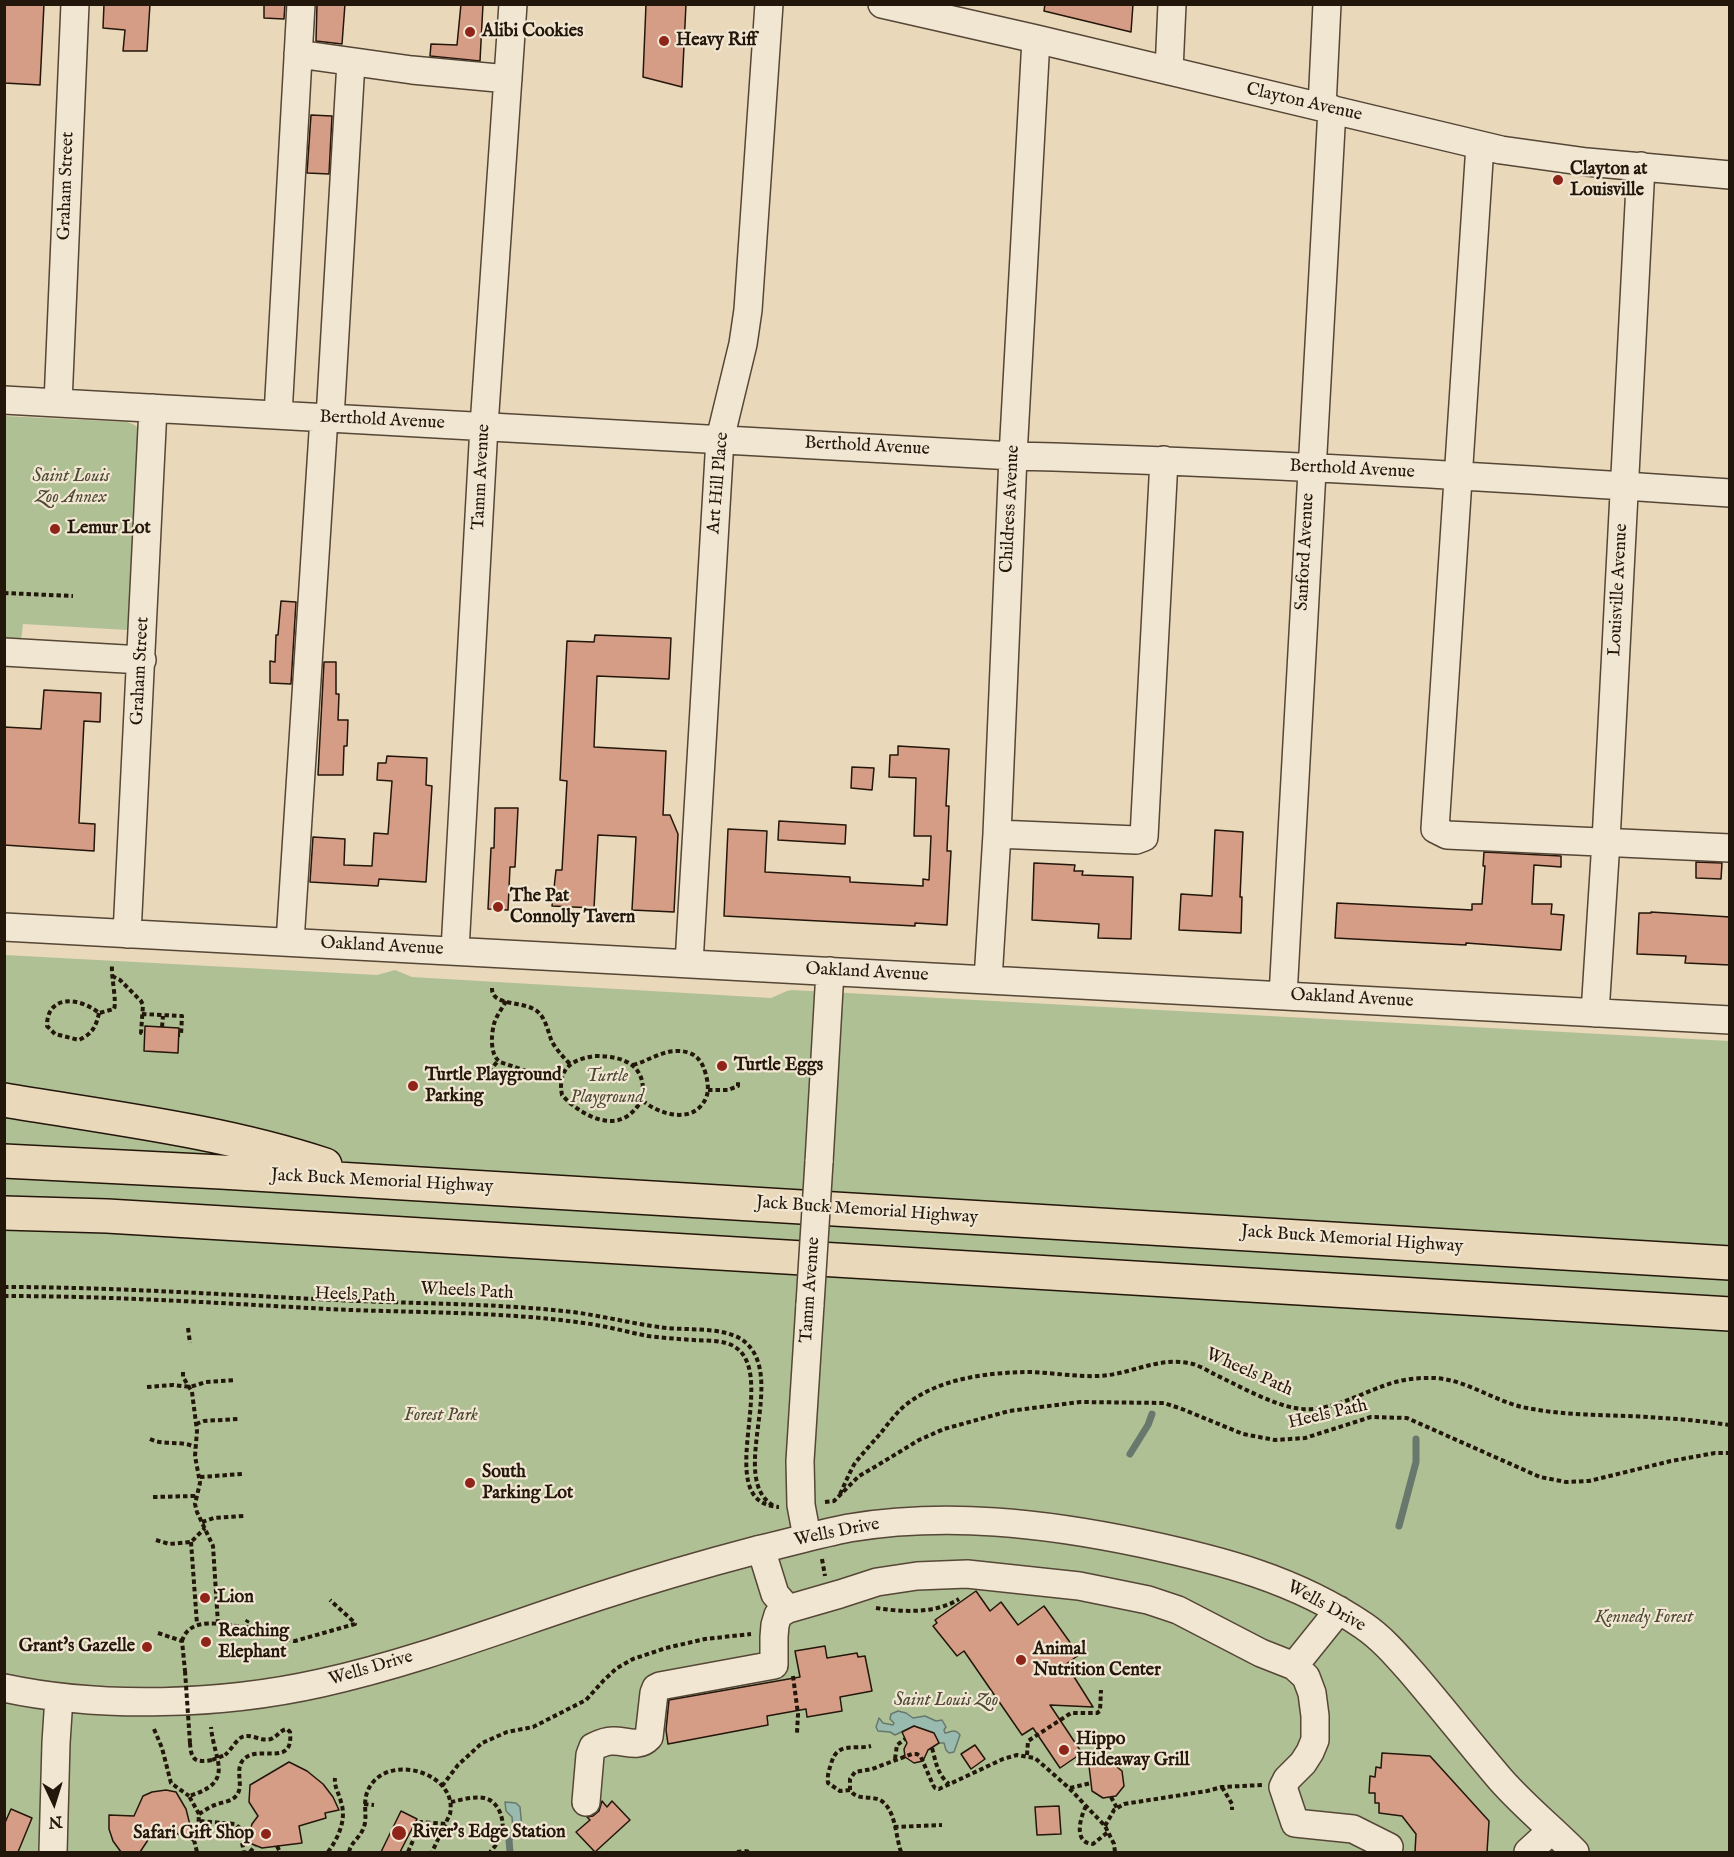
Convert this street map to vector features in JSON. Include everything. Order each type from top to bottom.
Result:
[{"type":"highway","points":[[4,1100],[255,1144],[375,1181]]},
{"type":"highway","name":"Jack Buck Memorial Highway","points":[[4,1161],[375,1181],[1730,1263]]},
{"type":"highway","points":[[4,1213],[107,1216],[1730,1314]]},
{"type":"highway","points":[[1537,1252],[1619,1243],[1730,1241]]},
{"type":"street","name":"Graham Street","points":[[58,403],[75,4]]},
{"type":"street","points":[[278,415],[301,4]]},
{"type":"street","name":"Tamm Avenue","points":[[455,951],[484,426],[513,4]]},
{"type":"street","name":"Art Hill Place","points":[[689,963],[720,440],[743,344],[748,310],[769,4]]},
{"type":"street","name":"Clayton Avenue","points":[[882,4],[1480,145],[1539,156],[1730,175]]},
{"type":"street","points":[[1169,71],[1172,4]]},
{"type":"street","name":"Sanford Avenue","points":[[1283,996],[1311,468],[1327,108],[1327,4]]},
{"type":"street","name":"Childress Avenue","points":[[988,980],[1036,39]]},
{"type":"street","points":[[298,54],[411,70],[508,79]]},
{"type":"street","points":[[290,942],[351,62]]},
{"type":"street","points":[[1480,145],[1435,829],[1448,835],[1730,848]]},
{"type":"street","name":"Louisville Avenue","points":[[1594,1013],[1606,841],[1641,166]]},
{"type":"street","name":"Berthold Avenue","points":[[4,400],[1013,456],[1164,460],[1730,493]]},
{"type":"street","name":"Graham Street","points":[[127,934],[153,408]]},
{"type":"street","points":[[997,834],[1136,840],[1144,837],[1164,460]]},
{"type":"street","points":[[4,652],[142,660]]},
{"type":"street","name":"Oakland Avenue","points":[[4,927],[1730,1020]]},
{"type":"street","name":"Tamm Avenue","points":[[807,1537],[801,1505],[800,1461],[830,971]]},
{"type":"street","name":"Wells Drive","points":[[4,1688],[59,1697],[152,1701],[210,1699],[275,1691],[321,1683],[447,1647],[603,1595],[807,1537],[849,1528],[927,1521],[989,1521],[1059,1528],[1185,1552],[1256,1572],[1302,1591],[1339,1610],[1368,1629],[1394,1653],[1504,1783],[1575,1852]]},
{"type":"street","points":[[761,1550],[774,1594],[788,1609]]},
{"type":"street","points":[[586,1802],[590,1755],[593,1747],[609,1741],[632,1744],[645,1741],[649,1737],[654,1694],[656,1688],[660,1686],[774,1665],[775,1624],[778,1615],[788,1609],[877,1582],[917,1576],[967,1574],[1042,1581],[1127,1595],[1178,1610],[1261,1653],[1294,1666],[1306,1677],[1312,1693],[1315,1716],[1315,1740],[1310,1752],[1283,1787],[1295,1823],[1353,1829],[1389,1847]]},
{"type":"street","points":[[1294,1666],[1339,1610]]},
{"type":"street","points":[[53,1852],[59,1697]]},
{"type":"street","points":[[1528,1852],[1552,1830]]},
{"type":"path","points":[[4,593],[73,596]]},
{"type":"path","points":[[99,1013],[94,1029],[79,1040],[55,1034],[47,1026],[49,1012],[62,1002],[78,1002],[99,1013],[116,1007],[112,964]]},
{"type":"path","points":[[112,976],[120,980],[141,1000],[143,1005],[141,1033],[145,1033]]},
{"type":"path","points":[[492,988],[495,998],[518,1003],[538,1011],[552,1041],[570,1064]]},
{"type":"path","points":[[506,1001],[494,1024],[492,1052],[494,1058],[544,1077],[562,1078]]},
{"type":"path","points":[[142,1014],[182,1017],[181,1035],[178,1035]]},
{"type":"path","points":[[162,1027],[163,1015]]},
{"type":"path","points":[[633,1065],[666,1052],[688,1052],[701,1061],[708,1082],[704,1101],[690,1112],[669,1115],[659,1112],[642,1100]]},
{"type":"path","points":[[605,1056],[625,1060],[633,1065],[641,1079],[642,1100],[626,1117],[610,1121],[599,1119],[577,1109],[562,1095],[562,1078],[570,1064],[582,1058],[605,1056]]},
{"type":"path","points":[[484,1077],[498,1061]]},
{"type":"path","points":[[708,1090],[733,1089],[738,1086],[738,1081]]},
{"type":"path","name":"Wheels Path","points":[[4,1287],[124,1289],[485,1305],[573,1312],[669,1329],[725,1332],[736,1336],[750,1347],[760,1369],[762,1388],[756,1450],[756,1477],[761,1494],[777,1507]]},
{"type":"path","name":"Heels Path","points":[[4,1296],[134,1299],[510,1317],[585,1323],[668,1339],[725,1343],[741,1352],[751,1378],[747,1450],[749,1486],[758,1501],[777,1507]]},
{"type":"path","points":[[188,1328],[190,1343]]},
{"type":"path","name":"Wheels Path","points":[[838,1497],[855,1464],[903,1408],[915,1398],[934,1389],[984,1374],[1028,1372],[1086,1377],[1106,1376],[1155,1363],[1175,1361],[1191,1363],[1278,1403],[1295,1408],[1314,1409],[1341,1402],[1385,1385],[1427,1377],[1449,1379],[1508,1403],[1543,1411],[1662,1418],[1730,1425]]},
{"type":"path","points":[[183,1372],[183,1377],[192,1392],[196,1424],[196,1463],[200,1477],[199,1488],[195,1496],[197,1512],[213,1546],[218,1624]]},
{"type":"path","points":[[147,1387],[173,1385],[189,1387],[206,1382],[236,1380]]},
{"type":"path","name":"Heels Path","points":[[834,1501],[859,1476],[919,1440],[944,1429],[1009,1411],[1080,1402],[1164,1403],[1243,1434],[1275,1440],[1305,1438],[1371,1417],[1407,1418],[1540,1476],[1566,1482],[1589,1481],[1671,1461],[1714,1453],[1730,1453]]},
{"type":"path","points":[[196,1424],[204,1421],[238,1419]]},
{"type":"path","points":[[150,1439],[162,1443],[188,1444],[195,1447]]},
{"type":"path","points":[[200,1477],[242,1474]]},
{"type":"path","points":[[153,1497],[195,1496]]},
{"type":"path","points":[[202,1522],[214,1518],[244,1516]]},
{"type":"path","points":[[156,1540],[169,1544],[191,1542],[205,1528]]},
{"type":"path","points":[[191,1542],[197,1624]]},
{"type":"path","points":[[871,1608],[932,1609],[965,1596]]},
{"type":"path","points":[[199,1814],[212,1806],[236,1797],[240,1786],[239,1769],[243,1760],[257,1754],[285,1752],[291,1740],[287,1729],[268,1740],[243,1736],[225,1755],[212,1760],[198,1761],[195,1759],[191,1753],[182,1641],[189,1628],[197,1624],[218,1624],[272,1629],[287,1640],[295,1641],[355,1624],[330,1600]]},
{"type":"path","points":[[244,1627],[248,1620]]},
{"type":"path","points":[[158,1633],[182,1641]]},
{"type":"path","points":[[1027,1755],[1028,1741],[1066,1715],[1100,1711],[1101,1690]]},
{"type":"path","points":[[189,1796],[208,1788],[218,1778],[219,1765],[211,1726]]},
{"type":"path","points":[[154,1730],[162,1748],[171,1783],[189,1796],[199,1814],[198,1829]]},
{"type":"path","points":[[894,1759],[897,1745],[905,1739]]},
{"type":"path","points":[[850,1790],[840,1791],[828,1783],[833,1757],[836,1752],[844,1748],[871,1746]]},
{"type":"path","points":[[932,1748],[939,1772],[949,1784]]},
{"type":"path","points":[[901,1852],[890,1811],[884,1802],[879,1799],[856,1796],[850,1790],[850,1779],[855,1772],[872,1769],[912,1754],[917,1754],[923,1761],[935,1788],[943,1788],[1003,1759],[1017,1755],[1035,1758],[1069,1788],[1105,1826],[1114,1844],[1115,1852]]},
{"type":"path","points":[[349,1852],[364,1827],[364,1804],[367,1793],[375,1780],[386,1772],[402,1768],[434,1778],[446,1790],[451,1803],[450,1814],[432,1852]]},
{"type":"path","points":[[328,1852],[338,1836],[344,1815],[335,1787],[335,1778]]},
{"type":"path","points":[[1069,1788],[1091,1783]]},
{"type":"path","points":[[1105,1826],[1117,1808],[1124,1804],[1222,1787],[1271,1785],[1283,1787]]},
{"type":"path","points":[[1222,1787],[1232,1804],[1232,1810]]},
{"type":"path","points":[[1111,1797],[1117,1808]]},
{"type":"path","points":[[451,1803],[484,1798],[493,1802],[497,1807],[503,1825],[501,1837],[490,1852]]},
{"type":"path","points":[[364,1804],[374,1805]]},
{"type":"path","points":[[1086,1806],[1080,1821],[1083,1840],[1087,1844],[1093,1844],[1108,1832]]},
{"type":"path","points":[[200,1821],[235,1824],[240,1828],[241,1833]]},
{"type":"path","points":[[408,1852],[421,1822],[446,1824]]},
{"type":"path","points":[[894,1827],[942,1825]]},
{"type":"path","points":[[194,1840],[197,1852]]},
{"type":"path","points":[[242,1843],[244,1852]]},
{"type":"path","points":[[250,1852],[255,1846]]},
{"type":"path","points":[[277,1846],[280,1852]]},
{"type":"path","points":[[737,1852],[750,1852]]},
{"type":"green space","name":"Saint Louis Zoo Annex","points":[[4,416],[127,422],[136,426],[140,431],[131,645],[127,645],[128,630],[23,624],[21,641],[5,640]]},
{"type":"green space","name":"Forest Park","points":[[5,955],[377,975],[395,970],[412,977],[771,998],[792,990],[1729,1041],[1729,1852],[5,1852]]},
{"type":"water","points":[[898,1711],[913,1718],[925,1716],[936,1721],[942,1720],[946,1727],[945,1733],[955,1731],[960,1735],[954,1752],[949,1753],[944,1743],[939,1743],[934,1733],[914,1726],[895,1735],[878,1731],[876,1727],[879,1718],[883,1723],[893,1725],[890,1719],[891,1714]]},
{"type":"water","points":[[505,1802],[516,1803],[520,1807],[522,1828],[515,1836],[510,1835],[513,1829],[512,1817],[506,1811]]},
{"type":"building","points":[[4,4],[44,4],[40,85],[4,83]]},
{"type":"building","points":[[104,4],[150,4],[147,51],[123,51],[125,30],[103,28]]},
{"type":"building","points":[[264,4],[285,4],[284,19],[264,18]]},
{"type":"building","points":[[317,4],[345,4],[342,44],[316,41]]},
{"type":"building","name":"Alibi Cookies","points":[[461,4],[483,4],[480,61],[430,56],[431,44],[457,45]]},
{"type":"building","name":"Heavy Riff","points":[[646,4],[686,4],[682,87],[643,77]]},
{"type":"building","points":[[1045,4],[1133,4],[1131,32],[1044,11]]},
{"type":"building","points":[[311,115],[332,116],[329,174],[307,173]]},
{"type":"building","points":[[281,601],[296,602],[291,684],[270,683],[270,661],[275,662]]},
{"type":"building","points":[[595,635],[671,638],[669,679],[597,676],[594,747],[666,751],[663,815],[670,815],[678,834],[674,912],[632,910],[636,837],[598,835],[594,908],[552,906],[556,870],[562,870],[567,781],[560,780],[567,641],[594,642]]},
{"type":"building","points":[[324,662],[336,662],[336,694],[339,694],[338,720],[348,720],[343,775],[318,775]]},
{"type":"building","points":[[44,690],[101,693],[100,722],[84,721],[79,823],[95,824],[94,851],[4,845],[4,727],[41,729]]},
{"type":"building","points":[[898,746],[949,749],[946,806],[949,806],[947,851],[951,851],[947,925],[915,923],[915,926],[724,916],[728,829],[767,831],[765,872],[850,877],[850,882],[923,886],[923,879],[929,880],[931,836],[914,836],[916,778],[889,777],[890,755],[898,755]]},
{"type":"building","points":[[387,756],[427,758],[426,785],[432,786],[426,882],[379,879],[378,886],[310,882],[313,837],[345,839],[344,865],[372,866],[374,833],[388,834],[392,781],[377,780],[378,763],[386,763]]},
{"type":"building","points":[[852,767],[874,768],[872,790],[851,788]]},
{"type":"building","points":[[495,808],[518,808],[515,867],[510,867],[508,910],[488,909]]},
{"type":"building","points":[[779,821],[846,825],[845,844],[778,840]]},
{"type":"building","points":[[1215,830],[1243,832],[1241,933],[1179,930],[1181,894],[1212,896]]},
{"type":"building","points":[[1484,852],[1561,856],[1561,867],[1534,865],[1532,904],[1552,904],[1551,914],[1564,915],[1561,950],[1466,943],[1466,945],[1335,938],[1337,903],[1472,910],[1472,904],[1482,904]]},
{"type":"building","points":[[1696,862],[1722,863],[1721,879],[1696,878]]},
{"type":"building","points":[[1034,863],[1075,865],[1074,871],[1083,871],[1082,875],[1133,877],[1131,939],[1098,938],[1099,924],[1032,920]]},
{"type":"building","points":[[1639,913],[1730,917],[1730,965],[1685,963],[1686,956],[1637,954]]},
{"type":"building","points":[[145,1026],[179,1028],[178,1053],[144,1051]]},
{"type":"building","name":"Animal Nutrition Center","points":[[976,1591],[990,1611],[1001,1602],[1018,1625],[1044,1606],[1079,1655],[1066,1664],[1093,1707],[1050,1705],[1082,1753],[1060,1768],[1033,1728],[1022,1735],[964,1651],[957,1656],[933,1626],[937,1623],[935,1620]]},
{"type":"building","points":[[825,1646],[827,1658],[857,1653],[858,1657],[865,1656],[872,1691],[840,1697],[842,1711],[807,1717],[806,1709],[767,1716],[768,1725],[668,1744],[666,1730],[669,1700],[800,1677],[795,1651]]},
{"type":"building","points":[[914,1726],[934,1733],[939,1743],[928,1750],[923,1761],[914,1763],[905,1757],[904,1749],[907,1743],[902,1732]]},
{"type":"building","points":[[975,1745],[985,1759],[971,1769],[961,1754]]},
{"type":"building","points":[[1382,1753],[1430,1756],[1489,1821],[1487,1852],[1415,1852],[1416,1834],[1402,1816],[1379,1813],[1379,1803],[1375,1803],[1375,1793],[1369,1793],[1370,1776],[1375,1777],[1376,1767],[1381,1768]]},
{"type":"building","points":[[289,1762],[307,1771],[323,1784],[339,1810],[325,1813],[326,1818],[299,1826],[302,1843],[262,1848],[247,1842],[252,1824],[258,1816],[249,1802],[250,1785]]},
{"type":"building","points":[[1112,1763],[1122,1771],[1124,1786],[1116,1796],[1103,1798],[1092,1791],[1089,1766]]},
{"type":"building","points":[[166,1790],[176,1792],[186,1809],[194,1841],[176,1833],[169,1836],[150,1837],[140,1852],[121,1852],[113,1841],[109,1829],[109,1815],[134,1816],[143,1796]]},
{"type":"building","points":[[602,1801],[607,1807],[612,1801],[630,1820],[595,1852],[576,1832],[590,1820],[587,1817],[599,1811]]},
{"type":"building","points":[[1059,1806],[1061,1834],[1037,1835],[1035,1807]]},
{"type":"building","points":[[11,1809],[32,1818],[18,1852],[4,1852],[4,1825]]},
{"type":"building","name":"River's Edge Station","points":[[401,1811],[417,1819],[400,1852],[381,1852]]},
{"type":"waterway","points":[[1130,1454],[1152,1414]]},
{"type":"waterway","points":[[1399,1526],[1416,1462],[1416,1439]]},
{"type":"waterway","points":[[510,1852],[511,1836]]},
{"type":"place","name":"Alibi Cookies","points":[[470,32]]},
{"type":"place","name":"Heavy Riff","points":[[664,41]]},
{"type":"place","name":"Clayton at Louisville","points":[[1558,180]]},
{"type":"place","name":"Lemur Lot","points":[[55,529]]},
{"type":"place","name":"The Pat Connolly Tavern","points":[[498,907]]},
{"type":"place","name":"Turtle Eggs","points":[[722,1066]]},
{"type":"place","name":"Turtle Playground Parking","points":[[413,1086]]},
{"type":"place","name":"South Parking Lot","points":[[470,1483]]},
{"type":"place","name":"Lion","points":[[205,1598]]},
{"type":"place","name":"Reaching Elephant","points":[[206,1642]]},
{"type":"place","name":"Grant's Gazelle","points":[[147,1647]]},
{"type":"place","name":"Animal Nutrition Center","points":[[1021,1660]]},
{"type":"place","name":"Hippo Hideaway Grill","points":[[1064,1750]]},
{"type":"place","name":"River's Edge Station","points":[[399,1833]]},
{"type":"place","name":"Safari Gift Shop","points":[[266,1834]]},
{"type":"park label","name":"Turtle Playground","points":[[607,1087]]},
{"type":"park label","name":"Kennedy Forest","points":[[1644,1618]]},
{"type":"park label","name":"Saint Louis Zoo","points":[[946,1701]]}]
